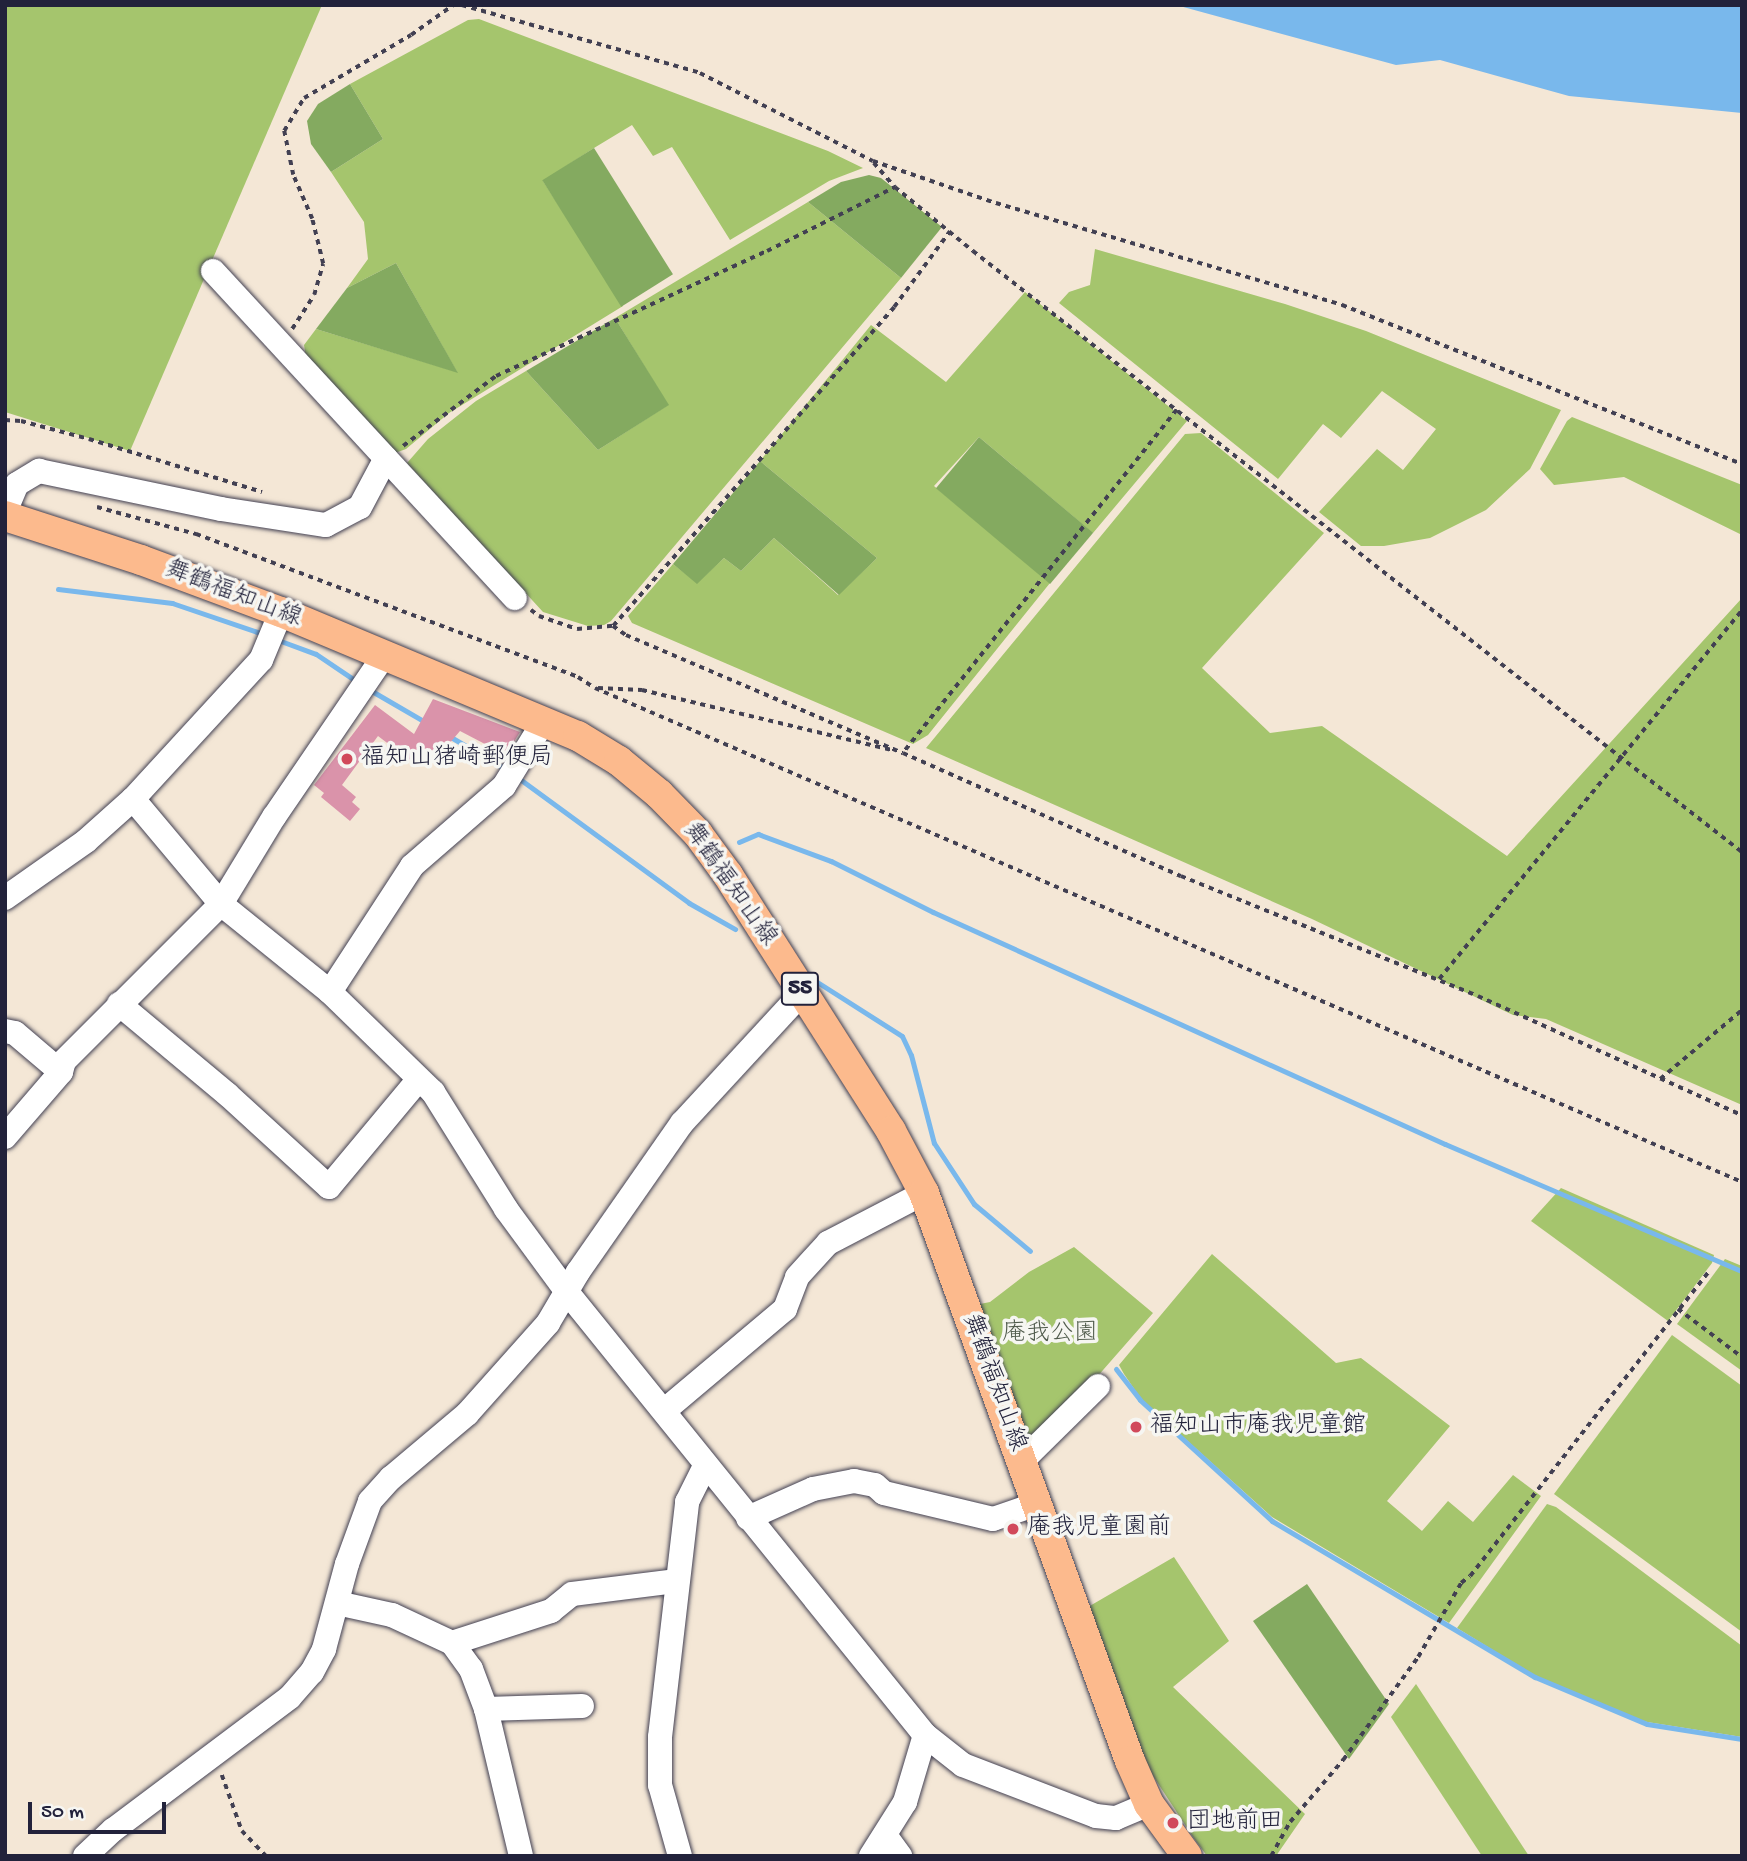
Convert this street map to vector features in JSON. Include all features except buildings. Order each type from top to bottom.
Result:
[{"type":"main road","name":"舞鶴福知山線","points":[[5,514],[281,612],[578,736],[619,761],[674,810],[728,874],[891,1131],[924,1193],[1130,1761],[1149,1804],[1187,1856]]},
{"type":"street","points":[[214,271],[515,598]]},
{"type":"street","points":[[5,514],[16,484],[39,471],[221,509],[326,525],[360,508],[386,458]]},
{"type":"street","points":[[5,898],[86,841],[132,799],[261,660],[281,612]]},
{"type":"street","points":[[5,1137],[61,1072],[64,1061],[221,904],[274,817],[385,654]]},
{"type":"street","points":[[330,992],[412,866],[504,786],[544,721]]},
{"type":"street","points":[[132,799],[221,904],[330,992],[433,1092],[506,1209],[567,1292],[665,1410],[748,1518],[849,1637],[925,1735],[963,1765],[1096,1816],[1116,1818],[1149,1804]]},
{"type":"street","points":[[85,1856],[113,1830],[290,1697],[312,1672],[324,1649],[347,1564],[370,1501],[391,1478],[467,1414],[548,1323],[578,1272],[682,1123],[802,993]]},
{"type":"street","points":[[119,1004],[227,1094],[329,1187],[418,1080]]},
{"type":"street","points":[[5,1031],[15,1033],[61,1072]]},
{"type":"street","points":[[665,1410],[785,1309],[797,1277],[828,1243],[924,1193]]},
{"type":"street","points":[[1021,1462],[1098,1387]]},
{"type":"street","points":[[680,1856],[660,1785],[660,1738],[687,1502],[706,1464]]},
{"type":"street","points":[[748,1518],[768,1506],[813,1489],[854,1481],[875,1485],[884,1493],[993,1520],[1037,1504]]},
{"type":"street","points":[[452,1643],[467,1635],[551,1611],[572,1594],[677,1581]]},
{"type":"street","points":[[337,1603],[392,1615],[452,1643],[471,1669],[486,1709],[521,1856]]},
{"type":"street","points":[[486,1709],[582,1706]]},
{"type":"street","points":[[900,1856],[878,1846],[905,1802],[925,1735]]},
{"type":"path","points":[[282,346],[314,295],[323,264],[312,219],[293,175],[284,131],[304,98],[411,35],[453,5]]},
{"type":"path","points":[[462,5],[699,73],[873,161],[996,203],[1342,305],[1742,464]]},
{"type":"path","points":[[873,161],[895,187],[950,231],[1742,852]]},
{"type":"path","points":[[386,458],[496,376],[767,251],[895,187]]},
{"type":"path","points":[[613,626],[894,307],[950,231]]},
{"type":"path","points":[[903,753],[1177,410]]},
{"type":"path","points":[[5,420],[22,421],[78,436],[262,492]]},
{"type":"path","points":[[93,506],[196,534],[578,677],[595,688],[1742,1182]]},
{"type":"path","points":[[515,598],[539,616],[577,629],[613,626],[626,635],[1181,876],[1439,979],[1742,1115]]},
{"type":"path","points":[[1439,979],[1742,610]]},
{"type":"path","points":[[595,688],[642,690],[903,753]]},
{"type":"path","points":[[1660,1079],[1742,1010]]},
{"type":"path","points":[[1271,1856],[1290,1822],[1343,1760],[1418,1657],[1461,1584],[1710,1270]]},
{"type":"path","points":[[1678,1309],[1742,1357]]},
{"type":"path","points":[[214,1753],[243,1831],[266,1856]]},
{"type":"green space","points":[[5,5],[322,5],[130,451],[5,412]]},
{"type":"green space","points":[[479,19],[828,151],[863,168],[829,181],[730,240],[672,147],[653,156],[632,125],[594,148],[543,181],[623,306],[449,413],[406,449],[395,453],[306,358],[304,345],[316,329],[457,372],[396,263],[347,288],[368,259],[364,222],[331,172],[383,139],[350,84],[468,20]]},
{"type":"green space","points":[[350,84],[383,139],[331,172],[311,144],[307,121],[318,104]]},
{"type":"green space","points":[[594,148],[673,274],[621,307],[542,180]]},
{"type":"green space","points":[[869,175],[881,178],[942,227],[901,278],[808,202],[841,182]]},
{"type":"green space","points":[[808,202],[901,278],[611,621],[604,625],[588,626],[543,612],[407,463],[428,439],[476,401],[526,371],[598,450],[668,405],[615,318]]},
{"type":"green space","points":[[1095,249],[1285,304],[1366,331],[1561,410],[1530,469],[1486,510],[1430,538],[1384,546],[1361,546],[1319,512],[1377,449],[1403,470],[1436,429],[1382,391],[1341,438],[1323,424],[1278,479],[1059,303],[1069,292],[1090,285]]},
{"type":"green space","points":[[396,263],[458,373],[316,329],[347,288]]},
{"type":"green space","points":[[1025,292],[1187,421],[1093,533],[979,437],[934,486],[1050,583],[928,735],[913,744],[632,623],[628,616],[673,564],[697,583],[724,558],[741,571],[774,538],[838,595],[877,558],[760,461],[871,325],[946,382]]},
{"type":"green space","points":[[615,318],[669,405],[598,450],[526,371]]},
{"type":"green space","points":[[1572,417],[1742,485],[1742,535],[1624,477],[1554,485],[1540,469],[1567,421]]},
{"type":"green space","points":[[1201,433],[1324,533],[1202,668],[1270,733],[1322,726],[1507,856],[1742,598],[1742,1105],[1546,1019],[1513,1015],[1312,919],[926,748],[1185,434]]},
{"type":"green space","points":[[979,437],[1093,533],[1050,584],[936,488]]},
{"type":"green space","points":[[760,461],[877,558],[839,595],[774,538],[741,571],[724,558],[697,584],[673,564]]},
{"type":"green space","points":[[1561,1188],[1714,1255],[1712,1263],[1668,1321],[1531,1221]]},
{"type":"green space","name":"庵我公園","points":[[1074,1247],[1153,1313],[1082,1394],[1026,1450],[970,1306],[990,1302],[1029,1272]]},
{"type":"green space","points":[[1212,1254],[1336,1363],[1361,1358],[1450,1426],[1387,1501],[1422,1531],[1448,1501],[1473,1522],[1513,1475],[1541,1496],[1449,1623],[1272,1517],[1141,1399],[1124,1374],[1119,1365]]},
{"type":"green space","points":[[1725,1259],[1742,1266],[1742,1371],[1677,1324]]},
{"type":"green space","points":[[1672,1335],[1742,1386],[1742,1632],[1554,1494]]},
{"type":"green space","points":[[1547,1504],[1556,1507],[1742,1646],[1742,1737],[1647,1722],[1614,1712],[1535,1676],[1457,1628]]},
{"type":"green space","points":[[1174,1557],[1229,1641],[1173,1687],[1305,1814],[1276,1856],[1207,1856],[1142,1759],[1088,1607]]},
{"type":"green space","points":[[1307,1584],[1389,1704],[1349,1759],[1253,1621]]},
{"type":"green space","points":[[1416,1684],[1529,1856],[1482,1856],[1391,1717]]},
{"type":"water","points":[[1176,5],[1742,5],[1742,113],[1569,96],[1440,60],[1396,65]]},
{"type":"waterway","points":[[58,589],[172,603],[266,635]]},
{"type":"waterway","points":[[278,640],[316,654],[359,683]]},
{"type":"waterway","points":[[370,690],[425,722]]},
{"type":"waterway","points":[[449,736],[507,770]]},
{"type":"waterway","points":[[517,777],[689,903],[735,929]]},
{"type":"waterway","points":[[739,842],[758,834],[831,861],[933,912],[1445,1144],[1742,1271]]},
{"type":"waterway","points":[[814,980],[902,1036],[911,1055],[934,1143],[974,1204],[1030,1251]]},
{"type":"waterway","points":[[1116,1369],[1140,1400],[1272,1521],[1535,1677],[1647,1724],[1742,1739]]},
{"type":"place","name":"福知山猪崎郵便局","points":[[347,759]]},
{"type":"place","name":"福知山市庵我児童館","points":[[1136,1427]]},
{"type":"place","name":"庵我児童園前","points":[[1013,1529]]},
{"type":"place","name":"団地前田","points":[[1173,1823]]}]
